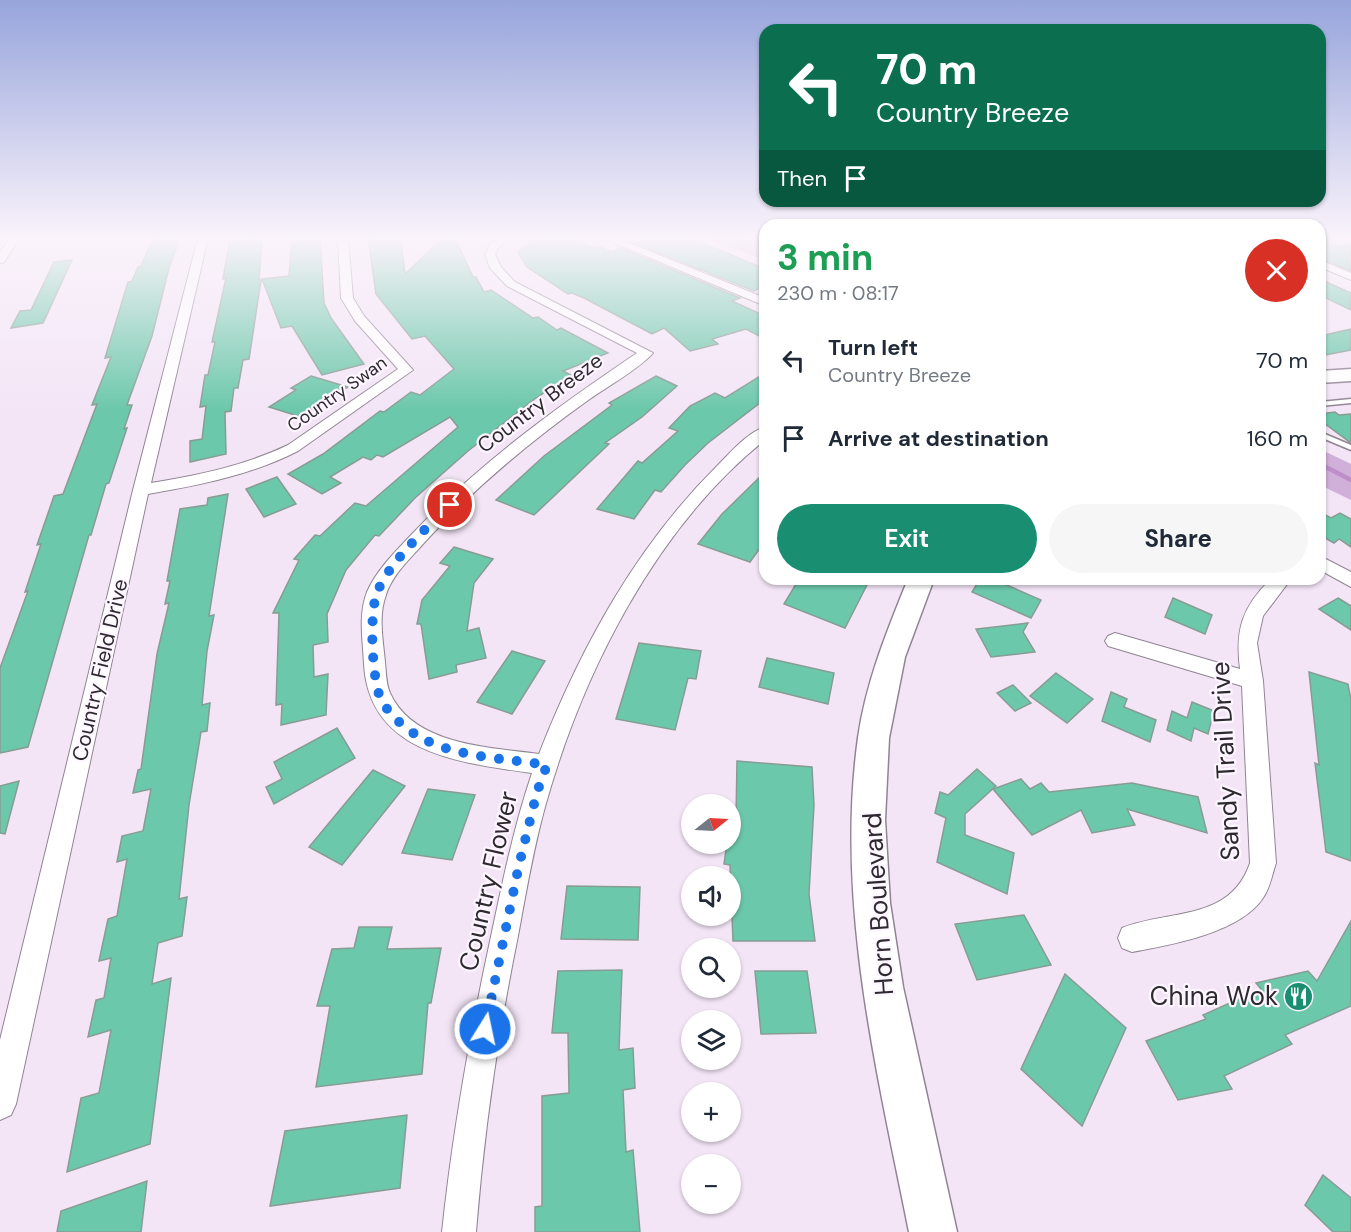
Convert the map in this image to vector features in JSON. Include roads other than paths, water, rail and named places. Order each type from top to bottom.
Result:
[{"type":"street","name":"Country Field Drive","points":[[0,1104],[141,490],[189,295]]},
{"type":"street","name":"Country Swan","points":[[141,490],[236,472],[274,458],[293,448],[406,370],[359,318],[347,295]]},
{"type":"street","name":"Country Breeze","points":[[533,295],[646,353],[551,418],[491,466],[436,518],[387,574],[377,593],[372,613],[375,676],[380,696],[391,715],[418,737],[454,751],[547,765]]},
{"type":"street","points":[[1326,377],[1351,375]]},
{"type":"street","name":"Country Flower","points":[[459,1232],[467,1143],[488,1007],[537,792],[547,765],[581,678],[618,603],[645,563],[698,495],[725,466],[759,437]]},
{"type":"street","points":[[1326,565],[1351,580]]},
{"type":"street","name":"Horn Boulevard","points":[[918,585],[906,609],[880,696],[870,778],[870,871],[882,990],[933,1232]]},
{"type":"street","name":"Sandy Trail Drive","points":[[1132,939],[1172,932],[1228,912],[1253,891],[1263,863],[1252,681],[1247,643],[1253,615],[1276,585]]},
{"type":"street","points":[[1115,641],[1252,681]]},
{"type":"lane","points":[[1326,403],[1351,401]]},
{"type":"lane","points":[[1326,437],[1351,448]]},
{"type":"waterway","points":[[1326,467],[1351,480]]},
{"type":"place","name":"China Wok","points":[[1299,996]]}]
